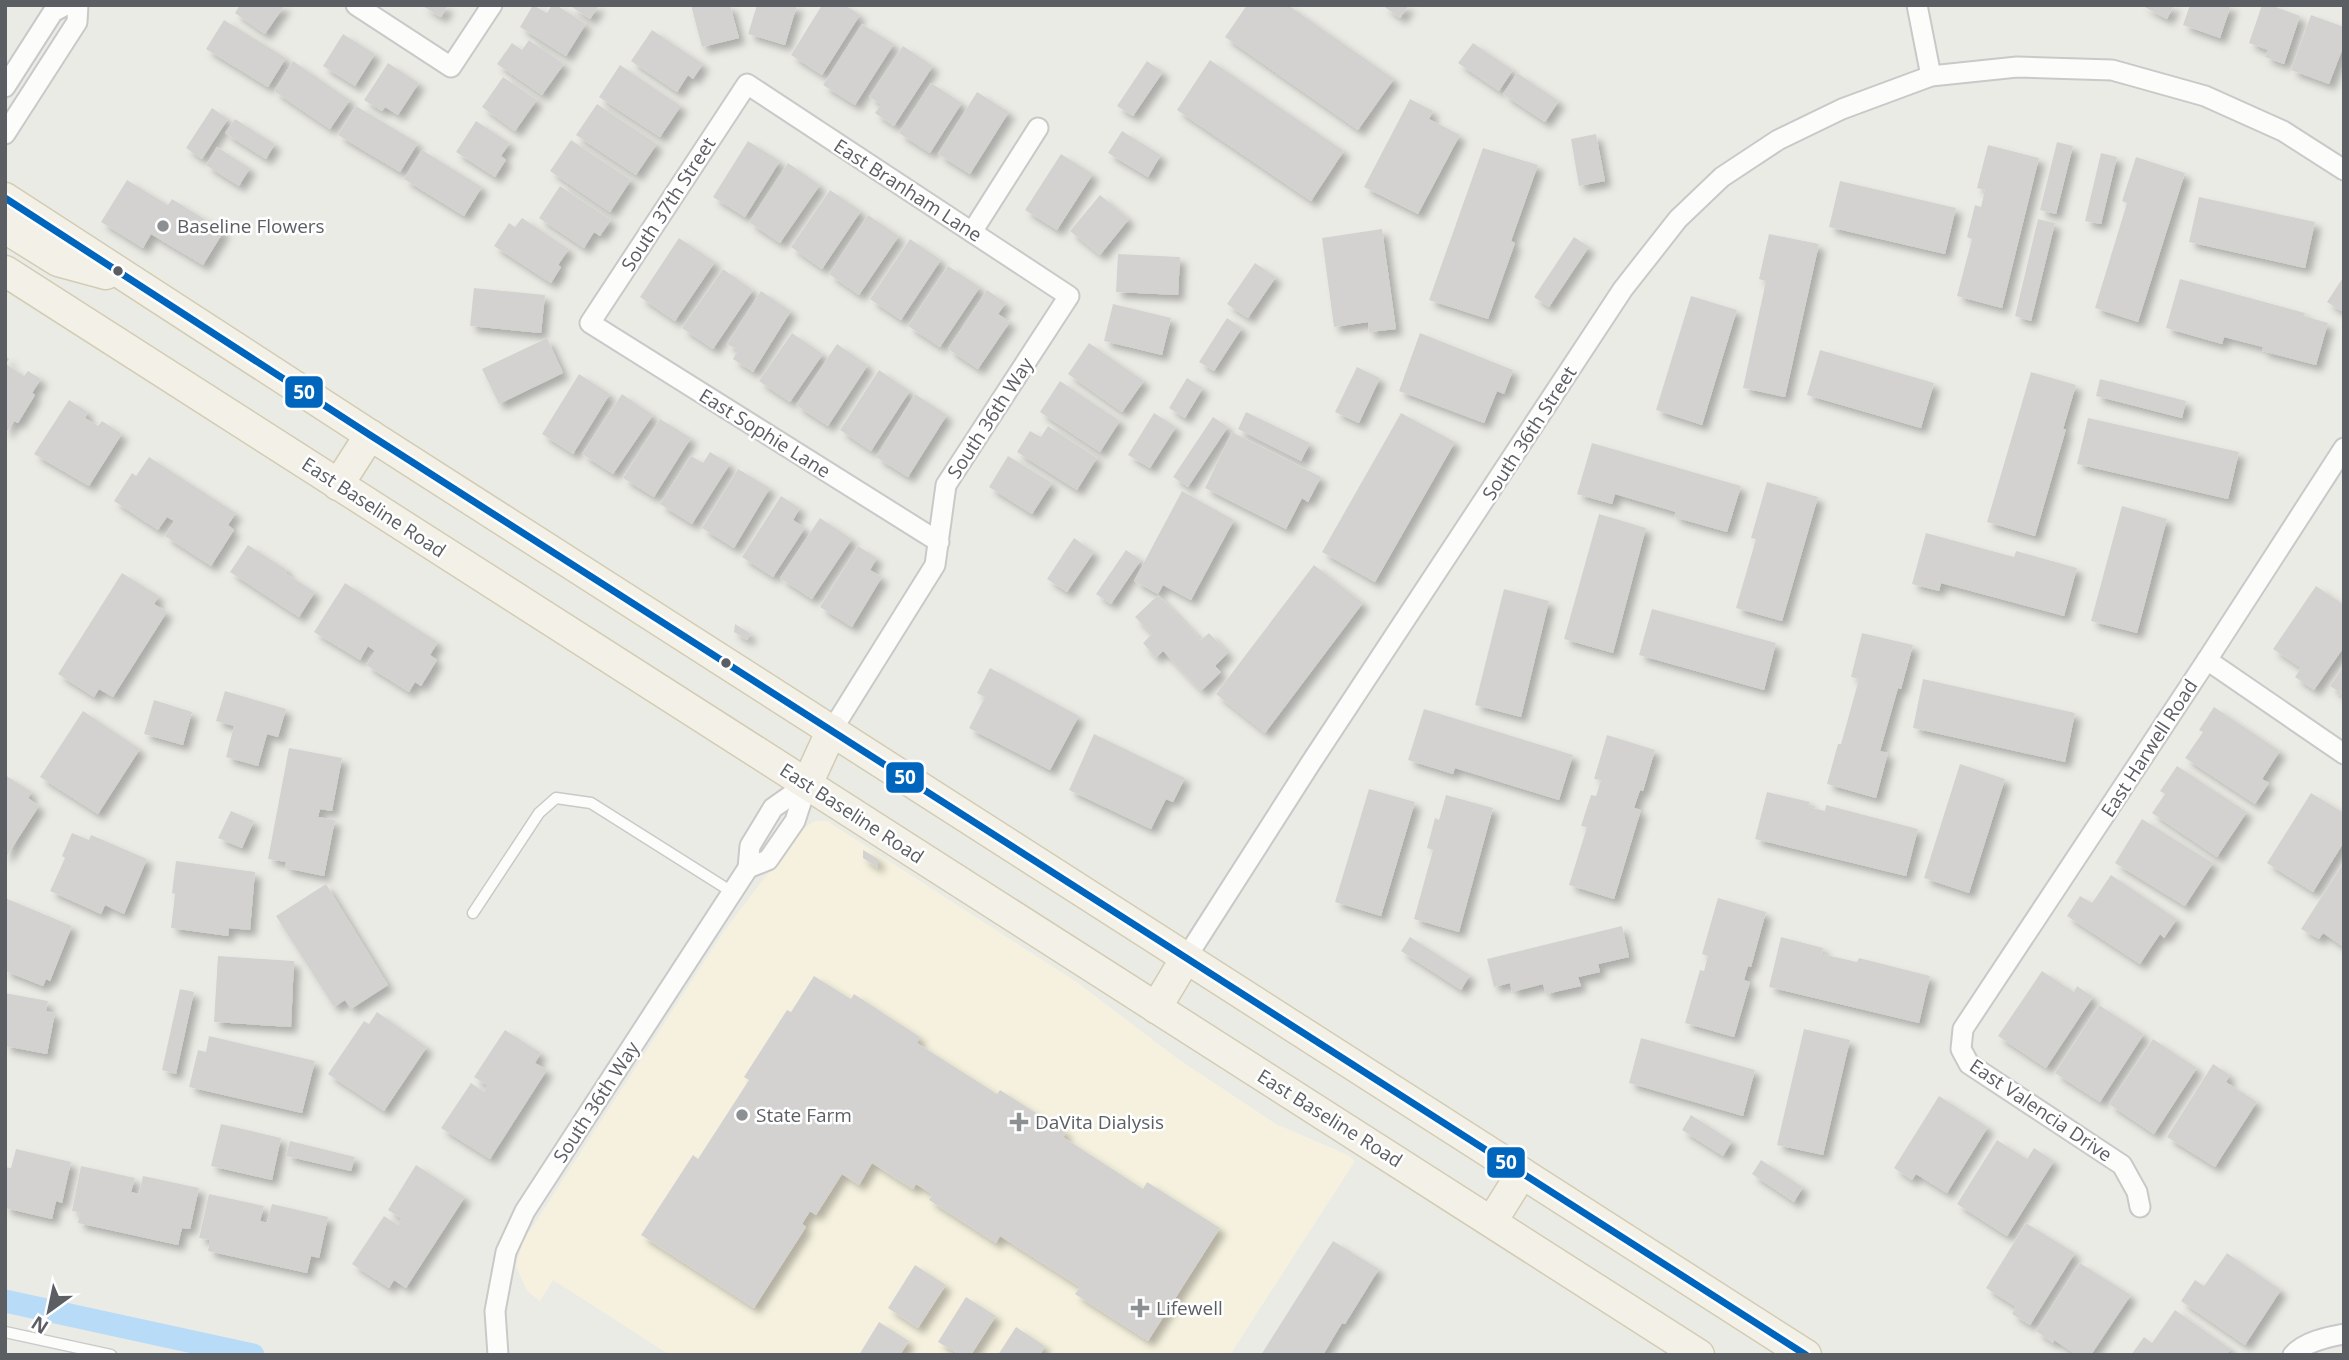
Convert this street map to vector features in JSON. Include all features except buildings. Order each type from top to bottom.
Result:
[{"type":"main road","points":[[5,198],[370,435],[1806,1355]]},
{"type":"main road","points":[[5,228],[58,261],[134,281]]},
{"type":"main road","name":"East Baseline Road","points":[[5,271],[1699,1355]]},
{"type":"main road","points":[[338,485],[370,435]]},
{"type":"main road","points":[[807,784],[832,730]]},
{"type":"main road","points":[[1156,1008],[1186,958]]},
{"type":"main road","points":[[1492,1221],[1522,1173]]},
{"type":"street","points":[[5,87],[53,12],[65,5]]},
{"type":"street","points":[[5,134],[77,22],[78,5]]},
{"type":"street","points":[[356,5],[451,67],[492,5]]},
{"type":"street","points":[[1917,5],[1931,76]]},
{"type":"street","points":[[19,66],[41,79]]},
{"type":"street","name":"South 36th Street","points":[[1186,958],[1312,761],[1623,289],[1678,219],[1722,177],[1778,140],[1842,109],[1931,76],[2017,67],[2112,70],[2205,96],[2283,131],[2344,170]]},
{"type":"street","name":"East Branham Lane","points":[[747,84],[1069,296]]},
{"type":"street","name":"South 37th Street","points":[[590,323],[747,84]]},
{"type":"street","points":[[972,232],[1038,128]]},
{"type":"street","name":"South 36th Way","points":[[832,730],[935,565],[946,485],[1069,296]]},
{"type":"street","name":"East Sophie Lane","points":[[590,323],[939,542]]},
{"type":"street","name":"East Harwell Road","points":[[1961,1049],[1963,1029],[2344,448]]},
{"type":"street","points":[[2207,660],[2344,754]]},
{"type":"street","name":"South 36th Way","points":[[498,1355],[495,1311],[506,1252],[525,1211],[748,868],[768,860],[795,821],[807,784]]},
{"type":"street","name":"East Valencia Drive","points":[[1961,1049],[1969,1064],[2122,1165],[2137,1192],[2140,1207]]},
{"type":"street","points":[[2293,1355],[2298,1349],[2344,1334]]},
{"type":"lane","points":[[473,913],[539,813],[556,798],[590,803],[732,892]]},
{"type":"lane","points":[[5,1332],[111,1355]]},
{"type":"shaded area","points":[[815,821],[827,821],[1078,983],[1178,1059],[1276,1124],[1348,1155],[1355,1161],[1230,1355],[670,1355],[553,1280],[540,1301],[527,1291],[516,1266],[522,1243],[724,931],[802,829]]},
{"type":"waterway","points":[[5,1301],[253,1355]]},
{"type":"transit line","name":"50","points":[[5,198],[370,435],[1806,1355]]},
{"type":"place","name":"Baseline Flowers","points":[[163,226]]},
{"type":"place","name":"State Farm","points":[[742,1115]]},
{"type":"place","name":"DaVita Dialysis","points":[[1019,1122]]},
{"type":"place","name":"Lifewell","points":[[1140,1308]]}]
